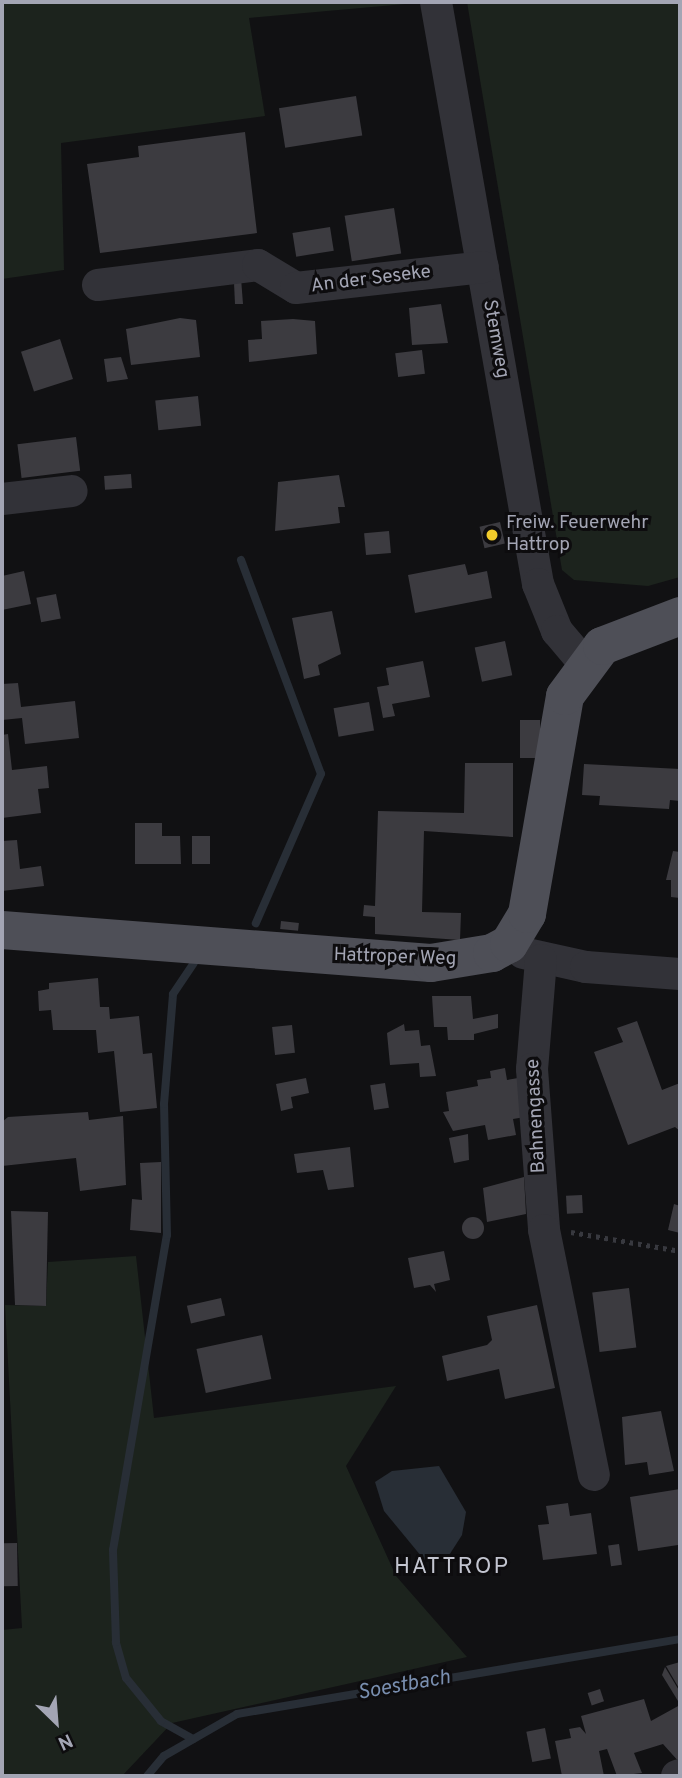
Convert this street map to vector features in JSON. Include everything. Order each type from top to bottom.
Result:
[{"type":"main road","points":[[525,952],[521,929],[534,884],[565,696],[584,663],[617,637],[680,616]]},
{"type":"main road","name":"Hattroper Weg","points":[[2,930],[430,963],[475,960],[525,952]]},
{"type":"street","name":"Stemweg","points":[[436,2],[538,584],[557,631],[584,663]]},
{"type":"street","name":"An der Seseke","points":[[98,285],[258,265],[296,288],[483,267]]},
{"type":"street","points":[[2,499],[72,491]]},
{"type":"street","points":[[525,952],[679,973]]},
{"type":"street","name":"Bahnengasse","points":[[525,952],[544,1230],[594,1475]]},
{"type":"path","points":[[544,1230],[680,1251]]},
{"type":"shaded area","points":[[2,2],[428,2],[249,18],[265,116],[61,143],[64,270],[2,279]]},
{"type":"shaded area","points":[[467,2],[680,2],[680,577],[648,586],[574,580],[562,570]]},
{"type":"shaded area","points":[[136,1256],[154,1418],[396,1386],[346,1466],[396,1576],[467,1657],[172,1723],[122,1776],[2,1776],[2,1630],[22,1628],[5,1305],[46,1306],[48,1262]]},
{"type":"shaded area","points":[[439,1466],[466,1512],[462,1535],[446,1560],[426,1562],[384,1511],[375,1482],[392,1471]]},
{"type":"building","points":[[356,96],[362,136],[285,148],[279,108]]},
{"type":"building","points":[[245,132],[257,233],[100,253],[87,164],[139,157],[138,146]]},
{"type":"building","points":[[394,208],[401,253],[352,261],[345,216]]},
{"type":"building","points":[[330,227],[334,251],[296,257],[292,233]]},
{"type":"building","points":[[241,278],[243,304],[235,304],[234,283]]},
{"type":"building","points":[[441,304],[448,343],[412,345],[409,308]]},
{"type":"building","points":[[180,318],[196,320],[200,357],[131,365],[126,329]]},
{"type":"building","points":[[261,321],[315,321],[317,354],[249,362],[248,340],[262,339]]},
{"type":"building","points":[[60,339],[73,379],[34,392],[21,352]]},
{"type":"building","points":[[422,350],[425,374],[398,377],[395,353]]},
{"type":"building","points":[[121,357],[128,379],[107,382],[104,359]]},
{"type":"building","points":[[198,396],[201,426],[158,430],[155,400]]},
{"type":"building","points":[[76,437],[80,471],[22,478],[17,444]]},
{"type":"building","points":[[131,474],[132,488],[105,490],[104,476]]},
{"type":"building","points":[[339,475],[345,507],[338,507],[340,523],[275,531],[278,482]]},
{"type":"building","name":"Freiw. Feuerwehr Hattrop","points":[[500,522],[505,543],[484,548],[480,527]]},
{"type":"building","points":[[389,531],[391,553],[366,555],[364,533]]},
{"type":"building","points":[[465,564],[468,575],[487,571],[492,598],[415,613],[408,575]]},
{"type":"building","points":[[24,571],[31,604],[2,610],[2,576]]},
{"type":"building","points":[[56,594],[61,619],[41,622],[36,598]]},
{"type":"building","points":[[332,611],[341,654],[318,665],[320,675],[304,679],[292,618]]},
{"type":"building","points":[[505,641],[512,675],[482,682],[475,647]]},
{"type":"building","points":[[423,661],[430,697],[392,704],[395,716],[383,718],[377,687],[389,685],[386,668]]},
{"type":"building","points":[[18,683],[21,707],[75,701],[79,738],[25,744],[22,718],[2,720],[2,684]]},
{"type":"building","points":[[369,702],[374,731],[339,737],[334,708]]},
{"type":"building","points":[[520,720],[540,720],[540,758],[520,758]]},
{"type":"building","points":[[8,734],[12,770],[47,766],[49,788],[38,789],[41,813],[2,818],[2,735]]},
{"type":"building","points":[[465,763],[513,763],[513,837],[424,831],[422,912],[461,913],[460,940],[375,934],[375,917],[363,916],[364,905],[375,906],[378,811],[464,813]]},
{"type":"building","points":[[584,764],[680,769],[680,801],[670,800],[669,809],[599,805],[600,796],[582,795]]},
{"type":"building","points":[[135,823],[162,823],[162,836],[180,836],[181,864],[135,864]]},
{"type":"building","points":[[192,836],[210,836],[210,864],[192,864]]},
{"type":"building","points":[[17,840],[20,869],[41,866],[44,886],[2,891],[2,841]]},
{"type":"building","points":[[673,851],[680,852],[680,898],[671,897],[671,880],[666,880]]},
{"type":"building","points":[[281,921],[299,923],[298,931],[280,929]]},
{"type":"building","points":[[98,978],[100,1007],[109,1007],[110,1019],[139,1016],[143,1054],[152,1053],[157,1108],[120,1112],[114,1051],[98,1053],[96,1030],[53,1030],[51,1010],[39,1011],[38,991],[49,989],[49,983]]},
{"type":"building","points":[[432,996],[471,996],[473,1019],[498,1014],[498,1028],[474,1034],[474,1040],[448,1040],[447,1027],[434,1027]]},
{"type":"building","points":[[637,1021],[662,1090],[680,1083],[680,1131],[675,1127],[628,1145],[594,1052],[623,1042],[617,1028]]},
{"type":"building","points":[[404,1024],[405,1031],[419,1030],[421,1046],[430,1045],[436,1076],[420,1077],[419,1063],[390,1065],[387,1033]]},
{"type":"building","points":[[292,1025],[295,1053],[275,1055],[272,1027]]},
{"type":"building","points":[[505,1068],[507,1080],[518,1078],[525,1117],[513,1119],[516,1135],[488,1140],[485,1125],[453,1131],[443,1112],[449,1111],[446,1092],[478,1086],[477,1080],[491,1078],[490,1071]]},
{"type":"building","points":[[306,1078],[309,1093],[291,1097],[293,1108],[281,1111],[276,1084]]},
{"type":"building","points":[[385,1083],[389,1108],[374,1110],[370,1085]]},
{"type":"building","points":[[88,1112],[89,1120],[123,1116],[126,1185],[80,1191],[76,1158],[2,1166],[2,1122],[8,1117]]},
{"type":"building","points":[[468,1134],[469,1160],[454,1163],[449,1138]]},
{"type":"building","points":[[350,1147],[354,1187],[328,1190],[323,1170],[297,1173],[294,1154]]},
{"type":"building","points":[[161,1162],[161,1233],[130,1230],[132,1199],[142,1200],[140,1163]]},
{"type":"building","points":[[524,1177],[526,1214],[487,1222],[483,1188]]},
{"type":"building","points":[[582,1195],[583,1213],[567,1214],[566,1196]]},
{"type":"building","points":[[674,1204],[680,1206],[680,1233],[668,1230]]},
{"type":"building","points":[[11,1211],[48,1212],[46,1306],[15,1305]]},
{"type":"building","points":[[473,1217],[481,1220],[484,1228],[481,1236],[473,1239],[465,1236],[462,1228],[465,1220]]},
{"type":"building","points":[[444,1251],[450,1280],[434,1284],[436,1292],[430,1285],[414,1288],[408,1258]]},
{"type":"building","points":[[629,1288],[636,1348],[600,1352],[592,1293]]},
{"type":"building","points":[[221,1298],[225,1316],[191,1323],[187,1306]]},
{"type":"building","points":[[537,1305],[555,1388],[505,1399],[499,1369],[447,1381],[442,1356],[487,1345],[492,1340],[487,1316]]},
{"type":"building","points":[[262,1335],[271,1379],[206,1393],[196,1349]]},
{"type":"building","points":[[661,1411],[674,1471],[649,1475],[647,1462],[625,1465],[622,1417]]},
{"type":"building","points":[[680,1489],[678,1545],[638,1551],[630,1497]]},
{"type":"building","points":[[568,1503],[570,1516],[591,1513],[597,1554],[543,1560],[538,1525],[549,1524],[546,1506]]},
{"type":"building","points":[[2,1543],[17,1543],[18,1586],[3,1586]]},
{"type":"building","points":[[619,1544],[622,1565],[611,1566],[608,1546]]},
{"type":"building","points":[[680,1662],[680,1690],[666,1666]]},
{"type":"building","points":[[665,1667],[680,1692],[678,1701],[662,1675]]},
{"type":"building","points":[[600,1689],[604,1701],[592,1705],[588,1693]]},
{"type":"building","points":[[644,1699],[651,1721],[680,1705],[680,1763],[663,1744],[634,1753],[642,1773],[617,1776],[607,1749],[599,1751],[604,1776],[562,1776],[555,1741],[571,1738],[569,1729],[580,1727],[586,1734],[581,1716]]},
{"type":"building","points":[[545,1728],[551,1758],[532,1762],[526,1732]]},
{"type":"waterway","points":[[241,560],[321,774],[256,923]]},
{"type":"waterway","points":[[193,1739],[161,1721],[126,1678],[116,1642],[113,1550],[167,1235],[164,1104],[173,994],[194,963]]},
{"type":"waterway","name":"Soestbach","points":[[147,1776],[164,1756],[237,1714],[680,1639]]},
{"type":"place","name":"Freiw. Feuerwehr Hattrop","points":[[492,535]]},
{"type":"district","name":"HATTROP","points":[[452,1568]]}]
